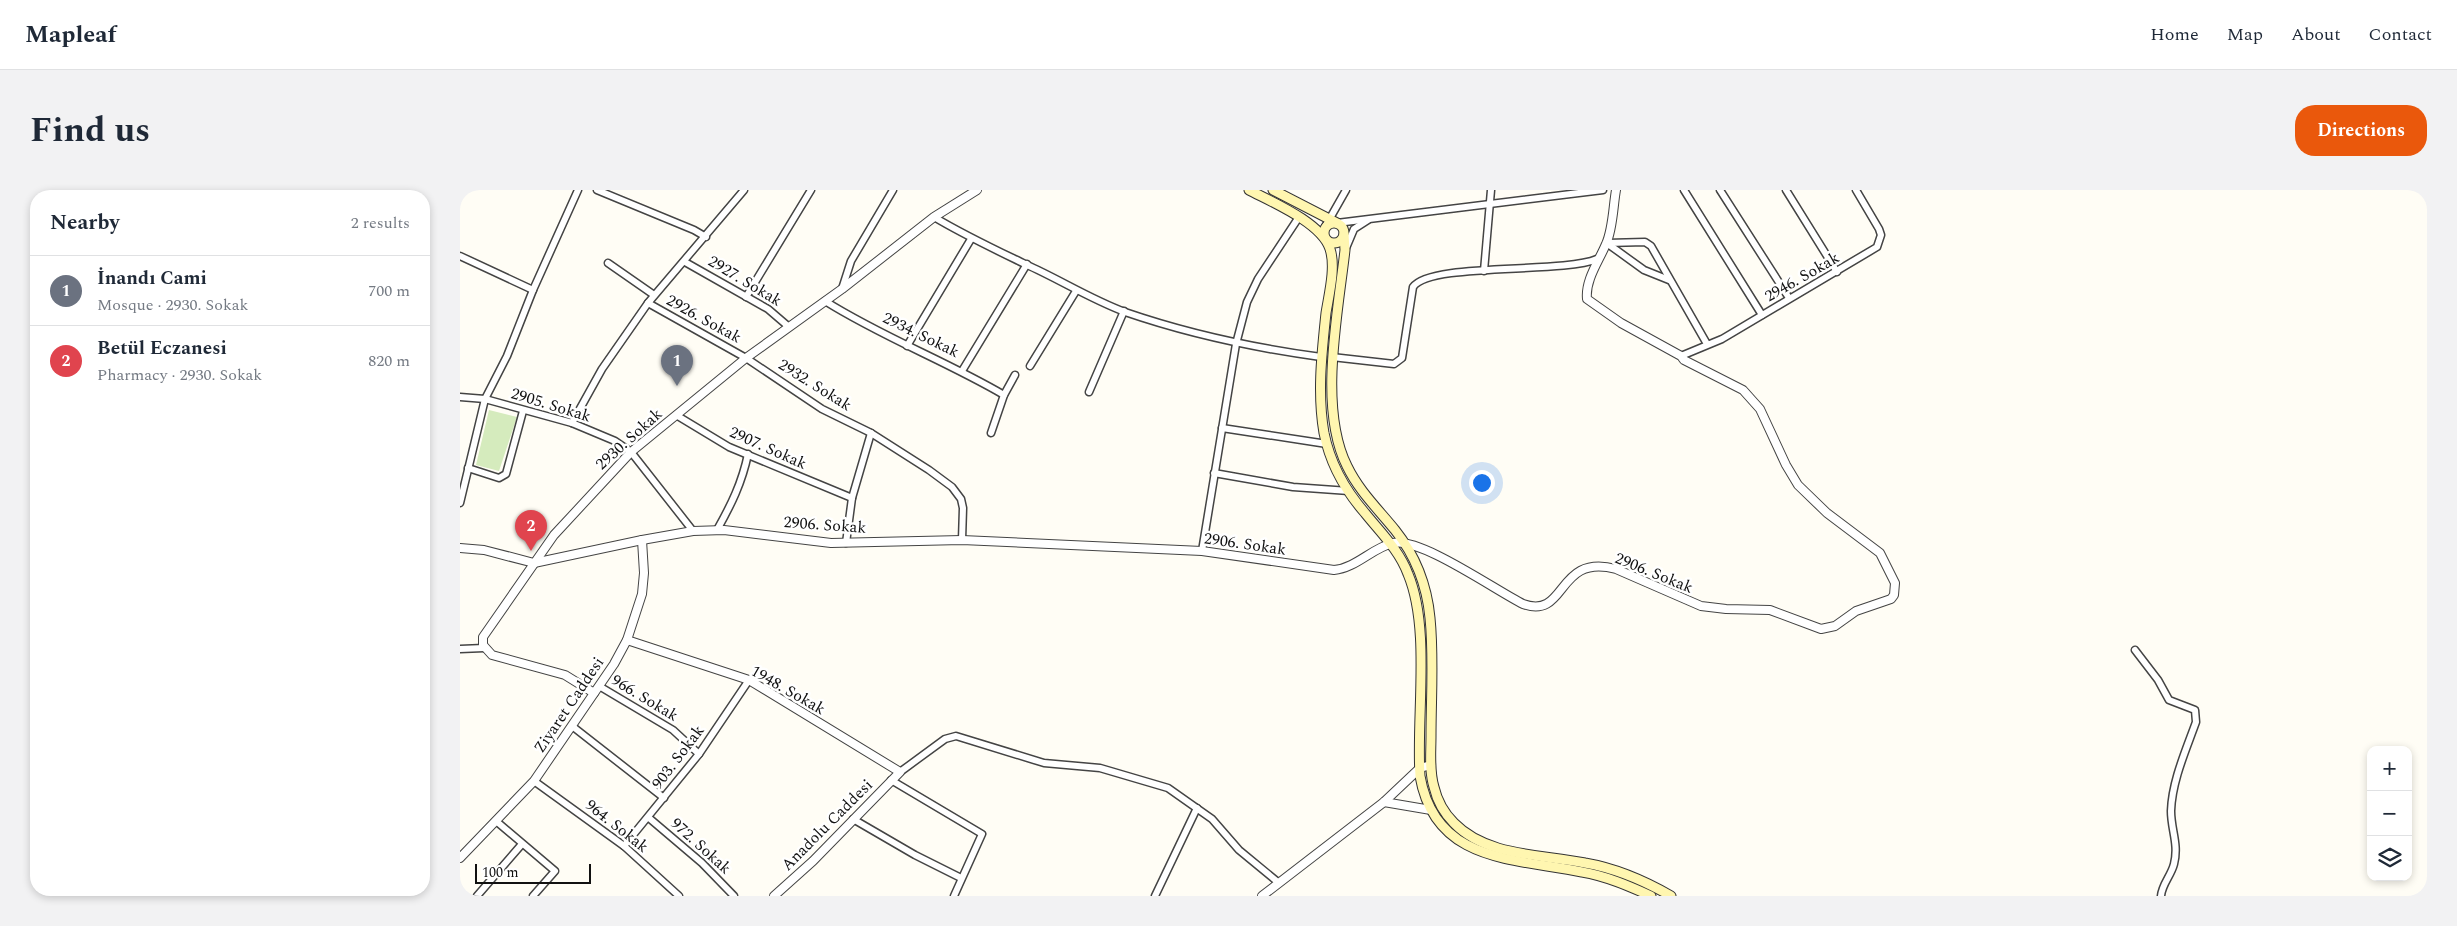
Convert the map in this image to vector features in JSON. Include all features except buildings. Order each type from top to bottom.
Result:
[{"type":"main road","points":[[1249,190],[1299,217],[1330,242],[1336,243],[1342,239],[1344,234]]},
{"type":"main road","points":[[1278,191],[1331,223],[1342,227],[1344,234],[1345,250],[1332,358],[1334,423],[1342,457],[1361,490],[1403,541],[1422,580],[1430,620],[1431,763],[1434,787],[1445,813],[1463,831],[1481,842],[1596,866],[1637,880],[1671,896]]},
{"type":"main road","points":[[1331,223],[1325,238],[1330,249],[1331,267],[1321,357],[1323,420],[1327,444],[1335,467],[1349,491],[1391,544],[1410,579],[1419,621],[1420,765],[1422,787],[1431,810],[1448,832],[1478,851],[1535,864],[1583,872],[1650,896]]},
{"type":"street","points":[[460,503],[485,399],[507,356],[533,290],[578,190]]},
{"type":"street","points":[[597,190],[694,230],[706,237]]},
{"type":"street","points":[[572,424],[602,369],[648,303],[685,262],[744,190]]},
{"type":"street","points":[[746,297],[812,190]]},
{"type":"street","points":[[842,289],[851,261],[893,190]]},
{"type":"street","name":"2930. Sokak","points":[[484,648],[483,637],[554,535],[631,452],[746,358],[842,289],[934,217],[978,190]]},
{"type":"street","points":[[1331,223],[1346,190]]},
{"type":"street","points":[[1484,271],[1491,190]]},
{"type":"street","points":[[1331,223],[1603,190]]},
{"type":"street","name":"2906. Sokak","points":[[460,548],[484,550],[534,563],[642,540],[693,531],[716,530],[846,543],[962,540],[1202,551],[1334,570],[1345,568],[1391,544],[1403,541],[1443,558],[1516,601],[1536,607],[1552,602],[1566,582],[1582,569],[1602,567],[1616,570],[1701,606],[1726,609],[1770,610],[1821,629],[1836,626],[1856,611],[1891,598],[1894,595],[1895,583],[1880,553],[1827,513],[1798,485],[1786,466],[1760,410],[1748,396],[1734,384],[1692,365],[1681,356],[1635,332],[1587,300],[1586,293],[1597,259],[1607,243],[1616,190]]},
{"type":"street","points":[[1684,190],[1762,315]]},
{"type":"street","points":[[1720,190],[1789,298]]},
{"type":"street","points":[[1786,190],[1837,272]]},
{"type":"street","name":"2946. Sokak","points":[[1681,356],[1722,339],[1789,298],[1872,252],[1880,241],[1879,229],[1856,190]]},
{"type":"street","points":[[934,217],[971,239],[1027,264],[1076,291],[1124,311],[1236,344],[1321,357]]},
{"type":"street","points":[[1202,551],[1236,344],[1245,308],[1258,279],[1299,217]]},
{"type":"street","points":[[1344,234],[1369,219]]},
{"type":"street","points":[[1345,250],[1354,229]]},
{"type":"street","points":[[907,346],[971,239]]},
{"type":"street","points":[[1607,243],[1647,243],[1707,344]]},
{"type":"street","points":[[1607,243],[1644,270],[1660,278],[1670,280]]},
{"type":"street","points":[[460,256],[533,290]]},
{"type":"street","points":[[1332,358],[1397,363],[1402,358],[1412,291],[1416,283],[1424,279],[1458,272],[1570,264],[1597,259]]},
{"type":"street","name":"2927. Sokak","points":[[685,262],[768,309],[789,327]]},
{"type":"street","points":[[608,263],[654,295]]},
{"type":"street","points":[[962,371],[1027,264]]},
{"type":"street","points":[[1030,366],[1076,291]]},
{"type":"street","name":"2934. Sokak","points":[[825,301],[907,346],[962,371],[1004,395]]},
{"type":"street","name":"2926. Sokak","points":[[648,303],[746,358]]},
{"type":"street","points":[[1089,392],[1124,311]]},
{"type":"street","name":"2932. Sokak","points":[[746,358],[822,409],[871,434],[929,470],[956,492],[963,508],[962,540]]},
{"type":"street","points":[[991,434],[1004,395],[1015,376]]},
{"type":"street","name":"2905. Sokak","points":[[460,397],[485,399],[572,424],[615,441],[631,452]]},
{"type":"street","points":[[468,468],[499,478],[506,474],[523,410]]},
{"type":"street","name":"2907. Sokak","points":[[676,415],[710,438],[852,498]]},
{"type":"street","points":[[1222,428],[1327,444]]},
{"type":"street","points":[[846,543],[852,498],[871,434]]},
{"type":"street","points":[[631,452],[693,531]]},
{"type":"street","points":[[716,530],[735,498],[743,478],[748,454]]},
{"type":"street","points":[[1214,473],[1293,487],[1349,491]]},
{"type":"street","name":"Ziyaret Caddesi","points":[[460,858],[534,781],[599,686],[626,640],[643,587],[642,540]]},
{"type":"street","name":"1948. Sokak","points":[[626,640],[749,680],[900,772]]},
{"type":"street","points":[[460,649],[484,648],[492,655],[565,675],[594,693]]},
{"type":"street","points":[[2135,650],[2158,680],[2170,700],[2196,710],[2196,722],[2174,790],[2171,812],[2176,840],[2174,865],[2161,889],[2161,896]]},
{"type":"street","name":"903. Sokak","points":[[624,846],[649,818],[699,754],[749,680]]},
{"type":"street","name":"966. Sokak","points":[[599,686],[673,730],[699,754]]},
{"type":"street","points":[[572,726],[664,798]]},
{"type":"street","points":[[900,772],[945,739],[956,736],[1044,763],[1087,766],[1155,783],[1168,788],[1212,819],[1239,850],[1279,883]]},
{"type":"street","points":[[1262,896],[1384,802],[1420,765],[1431,763]]},
{"type":"street","name":"Anadolu Caddesi","points":[[774,896],[813,861],[900,772]]},
{"type":"street","points":[[891,780],[982,834],[954,896]]},
{"type":"street","name":"964. Sokak","points":[[534,781],[624,846],[679,896]]},
{"type":"street","points":[[1384,802],[1431,810]]},
{"type":"street","points":[[1155,896],[1197,808]]},
{"type":"street","name":"972. Sokak","points":[[649,818],[702,863],[734,896]]},
{"type":"street","points":[[853,819],[915,855],[961,878]]},
{"type":"street","points":[[496,821],[555,871],[533,896]]},
{"type":"street","points":[[477,896],[522,844]]},
{"type":"green space","points":[[489,410],[517,417],[499,471],[476,465]]},
{"type":"place","name":"İnandı Cami","points":[[677,386]]},
{"type":"place","name":"Betül Eczanesi","points":[[531,551]]}]
